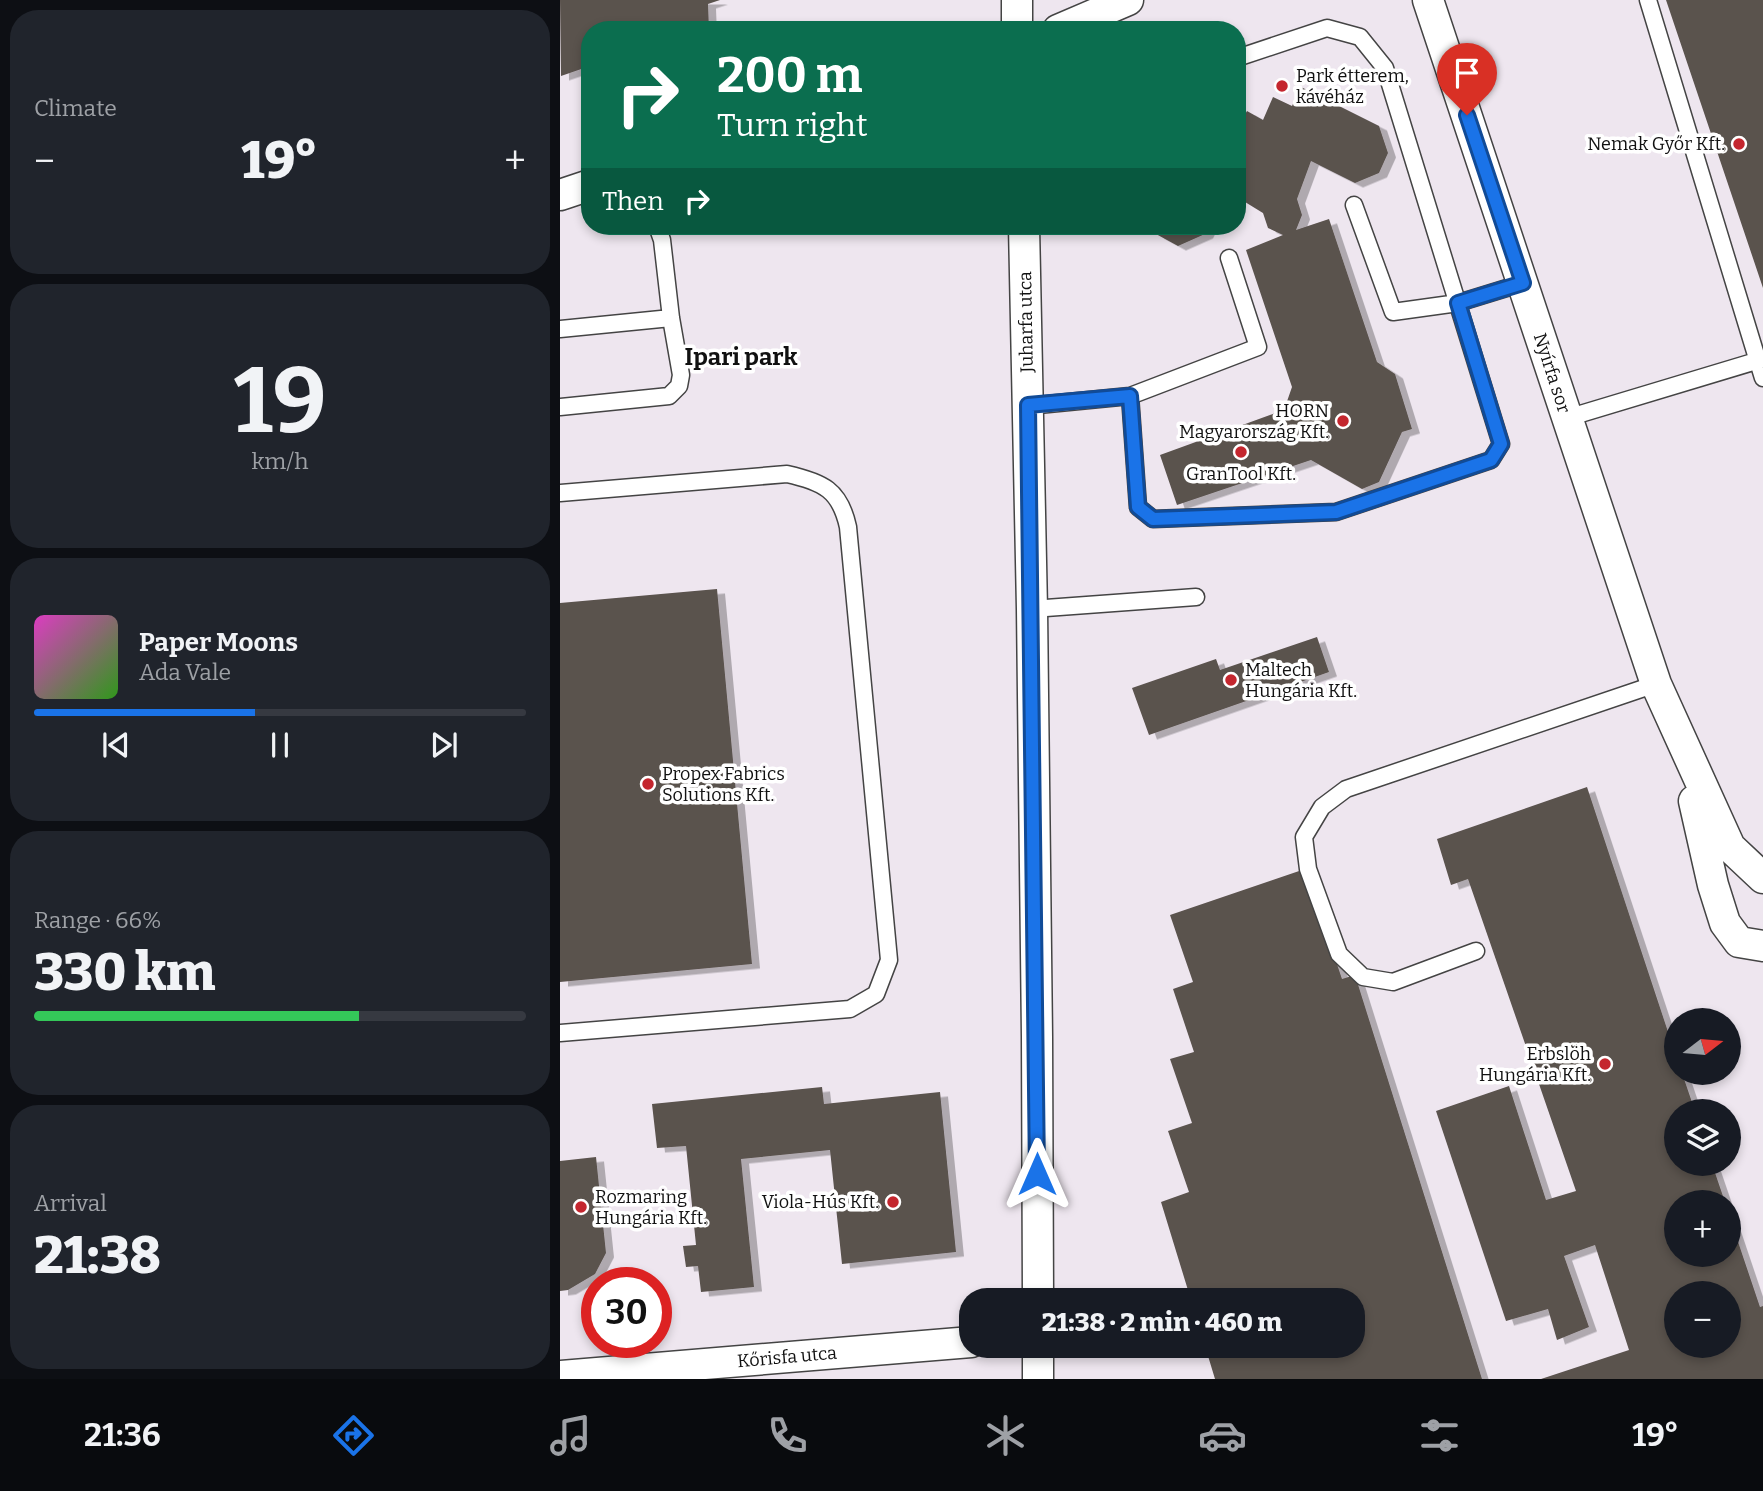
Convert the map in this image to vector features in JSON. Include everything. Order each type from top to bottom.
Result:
[{"type":"street","points":[[1017,0],[1017,21]]},
{"type":"street","points":[[1079,21],[1128,0]]},
{"type":"street","name":"Nyírfa sor","points":[[1428,0],[1656,684],[1730,847],[1763,878]]},
{"type":"street","points":[[560,195],[581,188]]},
{"type":"street","name":"Juharfa utca","points":[[1024,235],[1032,610],[1038,1288]]},
{"type":"street","name":"Nyírfa sor","points":[[1681,744],[1713,885],[1725,923],[1739,942],[1762,949]]},
{"type":"street","name":"Kőrisfa utca","points":[[560,1376],[959,1343]]},
{"type":"street","points":[[1038,1358],[1038,1379]]},
{"type":"lane","points":[[1648,0],[1760,360],[1763,378]]},
{"type":"lane","points":[[1130,396],[1138,507],[1153,519],[1336,512],[1491,460],[1501,444],[1385,68],[1360,37],[1326,28],[1246,55]]},
{"type":"lane","points":[[1354,205],[1393,312],[1458,303],[1523,283]]},
{"type":"lane","points":[[560,407],[669,396],[679,386],[681,375],[660,235]]},
{"type":"lane","points":[[1028,405],[1130,396],[1258,347],[1228,258]]},
{"type":"lane","points":[[560,329],[671,318]]},
{"type":"lane","points":[[1567,418],[1760,360]]},
{"type":"lane","points":[[560,493],[787,474],[814,480],[833,493],[844,507],[889,960],[876,993],[850,1009],[560,1034]]},
{"type":"lane","points":[[1032,610],[1196,597]]},
{"type":"lane","points":[[1476,951],[1393,982],[1363,977],[1339,954],[1308,869],[1304,836],[1322,807],[1346,789],[1656,684]]},
{"type":"shaded area","points":[[560,0],[1763,0],[1763,1379],[560,1379]]},
{"type":"building","points":[[560,0],[720,0],[708,4],[709,21],[581,21],[581,69],[561,76]]},
{"type":"building","name":"Nemak Győr Kft.","points":[[1666,0],[1763,0],[1763,288]]},
{"type":"building","points":[[1301,87],[1379,126],[1388,153],[1379,173],[1355,183],[1311,161],[1297,199],[1302,215],[1296,230],[1329,219],[1377,362],[1395,374],[1412,429],[1402,432],[1379,482],[1362,489],[1311,460],[1177,505],[1160,455],[1284,410],[1292,387],[1246,250],[1283,235],[1268,228],[1263,213],[1246,203],[1246,113],[1263,120],[1273,97],[1292,106]]},
{"type":"building","points":[[1158,235],[1203,235],[1178,246]]},
{"type":"building","name":"Propex Fabrics Solutions Kft.","points":[[717,589],[752,964],[560,982],[560,603]]},
{"type":"building","name":"Maltech Hungária Kft.","points":[[1317,637],[1329,672],[1149,735],[1132,688],[1216,659],[1220,670]]},
{"type":"building","name":"Erbslöh Hungária Kft.","points":[[1587,787],[1664,1020],[1664,1085],[1686,1085],[1691,1099],[1664,1099],[1664,1176],[1716,1176],[1721,1190],[1664,1190],[1664,1267],[1741,1267],[1741,1251],[1760,1307],[1763,1306],[1763,1379],[1541,1379],[1629,1350],[1595,1245],[1564,1256],[1589,1327],[1557,1340],[1548,1309],[1506,1321],[1436,1111],[1509,1086],[1546,1200],[1576,1191],[1468,879],[1451,885],[1437,839]]},
{"type":"building","points":[[1305,869],[1342,979],[1355,975],[1482,1379],[1215,1379],[1209,1358],[1365,1358],[1365,1288],[1187,1288],[1161,1202],[1189,1192],[1168,1131],[1192,1123],[1170,1059],[1194,1052],[1173,989],[1193,982],[1170,915]]},
{"type":"building","name":"Viola-Hús Kft.","points":[[822,1087],[824,1104],[940,1092],[956,1252],[842,1264],[830,1150],[741,1159],[754,1287],[701,1292],[698,1266],[686,1267],[683,1246],[696,1245],[686,1146],[657,1148],[652,1104]]},
{"type":"building","name":"Rozmaring Hungária Kft.","points":[[596,1157],[606,1253],[599,1267],[581,1267],[581,1282],[568,1290],[560,1291],[560,1161]]},
{"type":"place","name":"Park étterem, kávéház","points":[[1282,86]]},
{"type":"place","name":"Nemak Győr Kft.","points":[[1739,144]]},
{"type":"place","name":"HORN Magyarország Kft.","points":[[1343,421]]},
{"type":"place","name":"GranTool Kft.","points":[[1241,452]]},
{"type":"place","name":"Maltech Hungária Kft.","points":[[1231,680]]},
{"type":"place","name":"Propex Fabrics Solutions Kft.","points":[[648,784]]},
{"type":"place","name":"Erbslöh Hungária Kft.","points":[[1605,1064]]},
{"type":"place","name":"Viola-Hús Kft.","points":[[893,1202]]},
{"type":"place","name":"Rozmaring Hungária Kft.","points":[[581,1207]]},
{"type":"district","name":"Ipari park","points":[[741,357]]},
{"type":"route","points":[[1037,1174],[1028,405],[1130,396],[1138,507],[1153,519],[1336,512],[1491,460],[1501,444],[1458,303],[1523,283],[1467,115]]}]
